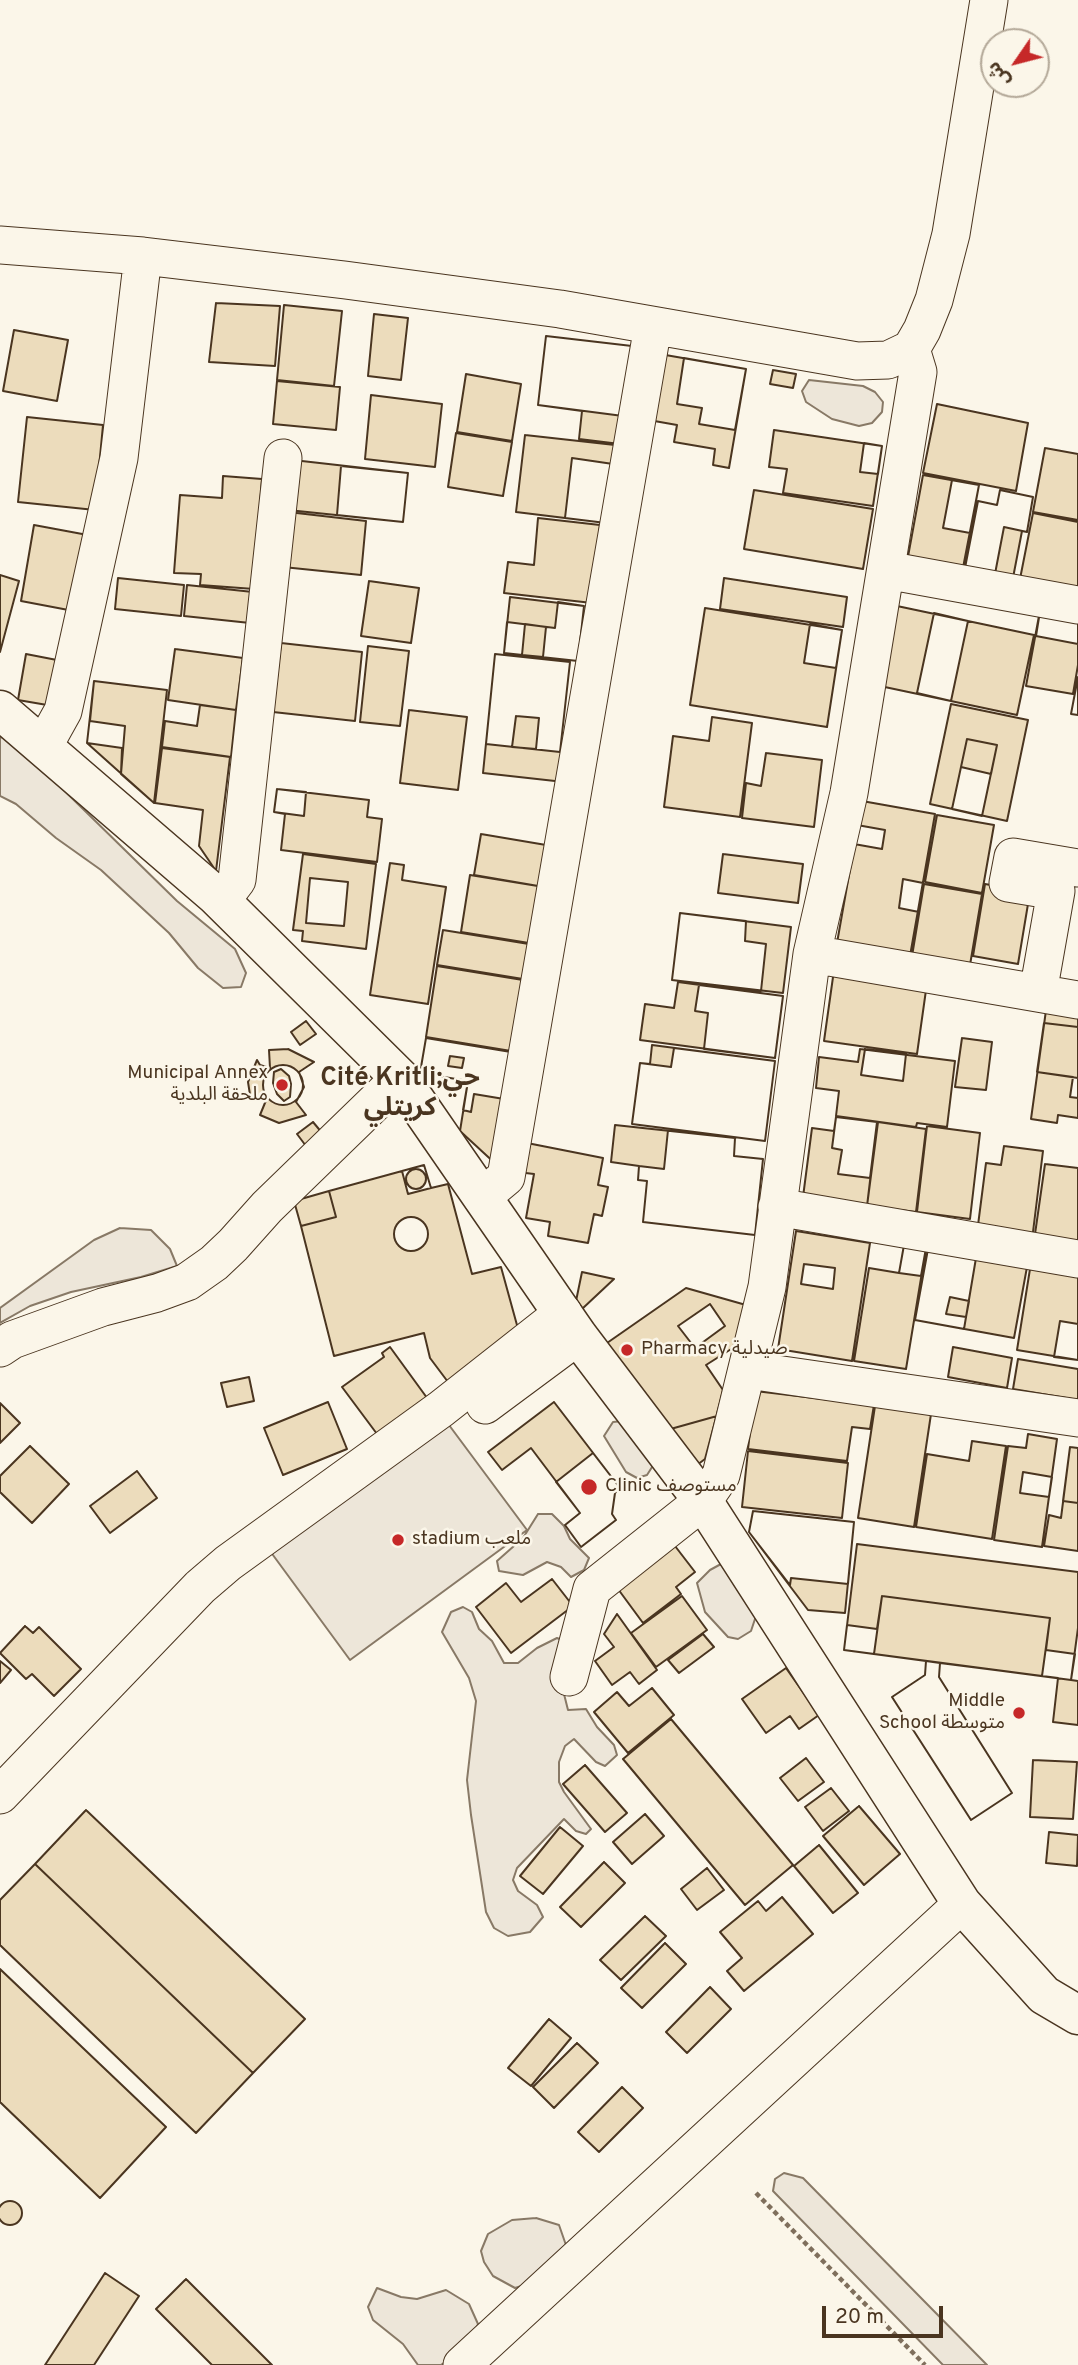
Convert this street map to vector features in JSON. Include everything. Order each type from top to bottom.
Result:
[{"type":"street","points":[[0,245],[143,256],[560,309],[857,361],[888,360],[911,349],[934,300],[951,234],[989,0]]},
{"type":"street","points":[[43,747],[63,711],[119,458],[143,256]]},
{"type":"street","points":[[482,1198],[506,1177],[653,326]]},
{"type":"street","points":[[569,1677],[592,1589],[703,1501],[721,1475],[767,1286],[812,954],[849,793],[918,372],[911,349]]},
{"type":"street","points":[[221,901],[237,880],[283,458]]},
{"type":"street","points":[[886,570],[1078,605]]},
{"type":"street","points":[[0,710],[221,901],[400,1078],[570,1325],[703,1501],[962,1905],[1044,1995],[1078,2015]]},
{"type":"street","points":[[1038,993],[1056,891],[1008,883],[1013,857],[1078,868]]},
{"type":"street","points":[[812,954],[1078,1000]]},
{"type":"street","points":[[0,1348],[12,1340],[103,1307],[158,1293],[187,1282],[215,1263],[267,1207],[400,1078]]},
{"type":"street","points":[[778,1207],[1078,1259]]},
{"type":"street","points":[[0,1794],[200,1587],[228,1563],[452,1399],[467,1419],[570,1325]]},
{"type":"street","points":[[748,1370],[1078,1418]]},
{"type":"street","points":[[462,2365],[962,1905]]},
{"type":"path","points":[[756,2193],[925,2365]]},
{"type":"shaded area","points":[[809,380],[863,386],[875,392],[883,402],[882,412],[872,423],[859,426],[832,419],[806,402],[802,391]]},
{"type":"shaded area","points":[[0,737],[9,739],[35,762],[177,901],[235,949],[246,973],[241,987],[223,988],[198,968],[169,933],[101,870],[56,838],[16,804],[0,796]]},
{"type":"shaded area","points":[[120,1228],[151,1230],[170,1249],[177,1266],[141,1277],[71,1292],[30,1306],[0,1323],[0,1308],[94,1240]]},
{"type":"shaded area","name":"stadium ملعب","points":[[446,1421],[527,1530],[350,1660],[270,1551]]},
{"type":"shaded area","points":[[623,1421],[654,1464],[647,1475],[637,1478],[626,1472],[604,1436],[613,1422]]},
{"type":"shaded area","points":[[538,1514],[552,1514],[564,1526],[570,1539],[589,1558],[584,1570],[571,1577],[561,1567],[547,1562],[523,1575],[499,1571],[497,1561],[523,1538]]},
{"type":"shaded area","points":[[721,1564],[756,1616],[751,1631],[738,1639],[728,1637],[705,1612],[697,1583],[710,1570]]},
{"type":"shaded area","points":[[463,1607],[472,1612],[479,1629],[492,1641],[504,1663],[518,1663],[537,1648],[557,1638],[569,1643],[561,1682],[568,1710],[586,1709],[597,1727],[614,1745],[617,1755],[605,1766],[596,1762],[574,1739],[565,1746],[559,1762],[559,1782],[591,1829],[586,1834],[576,1831],[564,1819],[517,1868],[513,1880],[518,1891],[537,1905],[543,1917],[530,1932],[508,1936],[494,1928],[486,1912],[471,1815],[467,1780],[476,1701],[469,1678],[442,1632],[451,1612]]},
{"type":"shaded area","points":[[784,2173],[803,2178],[987,2365],[943,2365],[773,2191],[775,2179]]},
{"type":"shaded area","points":[[536,2218],[559,2225],[567,2248],[534,2282],[515,2288],[493,2276],[481,2251],[488,2234],[512,2220]]},
{"type":"shaded area","points":[[377,2288],[401,2297],[417,2299],[446,2290],[469,2304],[478,2324],[472,2342],[441,2365],[418,2365],[403,2344],[373,2320],[368,2307]]},
{"type":"building","points":[[216,303],[280,306],[275,366],[209,362]]},
{"type":"building","points":[[284,305],[342,311],[334,386],[277,380]]},
{"type":"building","points":[[374,314],[408,318],[401,380],[368,376]]},
{"type":"building","points":[[14,330],[68,340],[57,401],[3,391]]},
{"type":"building","points":[[546,336],[632,346],[623,416],[538,405]]},
{"type":"building","points":[[546,336],[632,346],[620,444],[579,439],[582,411],[538,405]]},
{"type":"building","points":[[654,353],[746,369],[729,468],[713,465],[715,449],[674,442],[677,425],[643,419]]},
{"type":"building","points":[[684,358],[746,369],[735,430],[699,424],[702,408],[677,404]]},
{"type":"building","points":[[773,370],[796,374],[793,388],[770,384]]},
{"type":"building","points":[[466,374],[521,384],[512,441],[457,432]]},
{"type":"building","points":[[277,381],[340,387],[336,430],[273,424]]},
{"type":"building","points":[[371,395],[442,404],[435,467],[365,459]]},
{"type":"building","points":[[937,404],[1028,423],[1016,491],[923,473]]},
{"type":"building","points":[[27,417],[103,425],[95,510],[18,502]]},
{"type":"building","points":[[774,430],[882,446],[873,506],[783,493],[787,469],[769,467]]},
{"type":"building","points":[[456,433],[512,442],[503,496],[448,487]]},
{"type":"building","points":[[525,435],[615,445],[606,523],[516,512]]},
{"type":"building","points":[[864,443],[882,446],[878,474],[860,472]]},
{"type":"building","points":[[1045,448],[1078,454],[1078,520],[1033,512]]},
{"type":"building","points":[[572,458],[613,464],[606,523],[565,518]]},
{"type":"building","points":[[293,460],[408,473],[403,522],[288,510]]},
{"type":"building","points":[[341,466],[408,473],[403,522],[337,515]]},
{"type":"building","points":[[923,475],[979,485],[962,573],[907,562]]},
{"type":"building","points":[[223,476],[262,479],[254,589],[200,585],[201,574],[174,573],[180,495],[222,498]]},
{"type":"building","points":[[952,480],[979,485],[970,533],[943,528]]},
{"type":"building","points":[[754,490],[873,509],[863,569],[744,549]]},
{"type":"building","points":[[1000,490],[1033,497],[1027,532],[1004,527],[994,579],[964,573],[978,501],[997,505]]},
{"type":"building","points":[[1000,490],[1033,497],[1027,532],[1022,531],[1012,583],[964,573],[978,501],[997,505]]},
{"type":"building","points":[[288,512],[366,521],[361,575],[283,567]]},
{"type":"building","points":[[1033,513],[1078,522],[1078,596],[1019,584]]},
{"type":"building","points":[[538,518],[600,525],[592,603],[504,593],[508,562],[534,565]]},
{"type":"building","points":[[34,525],[93,536],[79,612],[21,601]]},
{"type":"building","points":[[0,575],[19,581],[0,652]]},
{"type":"building","points":[[118,578],[184,585],[181,616],[115,609]]},
{"type":"building","points":[[724,578],[847,597],[843,627],[720,609]]},
{"type":"building","points":[[369,581],[419,588],[411,643],[361,636]]},
{"type":"building","points":[[187,585],[253,592],[250,623],[184,616]]},
{"type":"building","points":[[510,597],[584,606],[578,661],[504,653]]},
{"type":"building","points":[[558,602],[584,606],[578,661],[504,653],[507,622],[555,628]]},
{"type":"building","points":[[1041,605],[1078,612],[1078,644],[1036,636]]},
{"type":"building","points":[[1041,605],[1078,612],[1078,665],[1073,694],[1026,686]]},
{"type":"building","points":[[897,606],[1034,635],[1017,715],[880,686]]},
{"type":"building","points":[[705,608],[842,630],[827,727],[690,705]]},
{"type":"building","points":[[934,613],[968,621],[951,701],[917,693]]},
{"type":"building","points":[[525,624],[546,627],[543,657],[522,655]]},
{"type":"building","points":[[810,624],[842,630],[836,668],[804,663]]},
{"type":"building","points":[[281,643],[362,652],[355,721],[273,712]]},
{"type":"building","points":[[368,646],[409,651],[400,726],[360,722]]},
{"type":"building","points":[[175,649],[243,658],[236,710],[168,700]]},
{"type":"building","points":[[26,654],[62,661],[53,706],[18,700]]},
{"type":"building","points":[[495,654],[570,662],[560,752],[486,744]]},
{"type":"building","points":[[495,654],[570,662],[560,752],[567,753],[564,782],[483,773]]},
{"type":"building","points":[[1078,677],[1078,715],[1071,714]]},
{"type":"building","points":[[1078,677],[1078,715],[1071,714]]},
{"type":"building","points":[[94,681],[167,690],[154,803],[121,774],[125,726],[90,721]]},
{"type":"building","points":[[94,681],[167,690],[154,803],[121,774],[122,748],[87,743]]},
{"type":"building","points":[[94,681],[167,690],[154,803],[87,743]]},
{"type":"building","points":[[951,704],[1028,720],[1007,821],[930,804]]},
{"type":"building","points":[[200,705],[236,710],[231,757],[162,747],[165,721],[197,726]]},
{"type":"building","points":[[409,710],[467,717],[458,790],[400,783]]},
{"type":"building","points":[[516,716],[539,718],[536,749],[512,747]]},
{"type":"building","points":[[712,717],[752,723],[740,817],[664,807],[673,736],[709,741]]},
{"type":"building","points":[[967,739],[997,745],[991,774],[961,767]]},
{"type":"building","points":[[967,739],[997,745],[982,816],[952,809]]},
{"type":"building","points":[[162,748],[230,757],[216,871],[199,846],[203,810],[155,803]]},
{"type":"building","points":[[766,753],[822,760],[814,827],[742,818],[746,783],[761,786]]},
{"type":"building","points":[[277,789],[306,792],[304,816],[274,812]]},
{"type":"building","points":[[277,789],[369,800],[367,817],[382,819],[377,862],[281,850],[285,814],[274,812]]},
{"type":"building","points":[[862,801],[935,814],[910,956],[837,943]]},
{"type":"building","points":[[937,815],[994,825],[982,893],[925,882]]},
{"type":"building","points":[[857,825],[885,830],[882,849],[854,844]]},
{"type":"building","points":[[481,834],[552,846],[544,887],[474,875]]},
{"type":"building","points":[[303,854],[376,864],[366,949],[302,941],[303,931],[293,930]]},
{"type":"building","points":[[723,854],[803,864],[798,903],[718,893]]},
{"type":"building","points":[[390,863],[404,865],[402,880],[446,887],[428,1004],[370,995]]},
{"type":"building","points":[[470,875],[544,887],[535,944],[461,932]]},
{"type":"building","points":[[310,878],[348,882],[344,926],[306,923]]},
{"type":"building","points":[[903,879],[923,883],[919,912],[899,908]]},
{"type":"building","points":[[924,884],[982,894],[970,965],[912,956]]},
{"type":"building","points":[[985,884],[1030,892],[1018,964],[973,956]]},
{"type":"building","points":[[680,913],[746,921],[745,941],[766,944],[761,991],[672,980]]},
{"type":"building","points":[[680,913],[791,927],[783,993],[672,980]]},
{"type":"building","points":[[443,930],[535,945],[529,980],[437,965]]},
{"type":"building","points":[[437,966],[529,981],[517,1052],[426,1037]]},
{"type":"building","points":[[834,970],[927,983],[917,1054],[824,1041]]},
{"type":"building","points":[[678,982],[783,996],[775,1058],[640,1040],[645,1004],[674,1008]]},
{"type":"building","points":[[699,985],[783,996],[775,1058],[704,1049],[708,1013],[695,1011]]},
{"type":"building","points":[[1047,1003],[1078,1008],[1078,1118],[1058,1115],[1057,1123],[1031,1119]]},
{"type":"building","points":[[306,1021],[316,1034],[300,1045],[291,1032]]},
{"type":"building","points":[[1044,1023],[1078,1027],[1078,1078],[1037,1072]]},
{"type":"building","points":[[1044,1023],[1078,1027],[1078,1098],[1070,1097],[1073,1077],[1037,1072]]},
{"type":"building","points":[[426,1038],[517,1053],[510,1100],[474,1094],[471,1112],[463,1110],[468,1081],[420,1073]]},
{"type":"building","points":[[426,1038],[517,1053],[499,1167],[460,1131],[468,1081],[420,1073]]},
{"type":"building","points":[[962,1038],[992,1042],[986,1090],[955,1087]]},
{"type":"building","points":[[652,1045],[775,1061],[765,1141],[632,1124],[640,1063],[650,1064]]},
{"type":"building","points":[[674,1048],[775,1061],[765,1141],[632,1124],[640,1063],[671,1067]]},
{"type":"building","points":[[288,1049],[314,1062],[299,1072],[304,1087],[296,1102],[306,1115],[279,1123],[260,1115],[267,1098],[255,1098],[251,1101],[248,1082],[257,1060],[260,1065],[270,1068],[269,1050]]},
{"type":"building","points":[[860,1049],[955,1061],[947,1127],[917,1123],[916,1127],[836,1116],[839,1091],[816,1088],[819,1057],[858,1062]]},
{"type":"building","points":[[865,1049],[906,1054],[903,1081],[861,1075]]},
{"type":"building","points":[[450,1056],[464,1058],[462,1068],[448,1066]]},
{"type":"building","points":[[283,1065],[297,1071],[303,1085],[297,1099],[283,1105],[269,1099],[263,1085],[269,1071]]},
{"type":"building","points":[[281,1069],[289,1076],[291,1084],[290,1097],[284,1101],[277,1094],[273,1083],[274,1072]]},
{"type":"building","points":[[836,1117],[877,1122],[870,1178],[838,1174],[842,1150],[832,1148]]},
{"type":"building","points":[[836,1117],[877,1122],[867,1206],[803,1197],[812,1128],[834,1131]]},
{"type":"building","points":[[313,1122],[323,1134],[306,1146],[297,1134]]},
{"type":"building","points":[[878,1122],[926,1129],[916,1212],[867,1206]]},
{"type":"building","points":[[615,1125],[735,1138],[734,1156],[763,1159],[755,1235],[643,1222],[647,1181],[638,1180],[639,1166],[611,1162]]},
{"type":"building","points":[[927,1126],[980,1133],[970,1219],[917,1212]]},
{"type":"building","points":[[668,1130],[735,1138],[734,1156],[763,1159],[755,1235],[643,1222],[647,1181],[638,1180],[639,1166],[664,1169]]},
{"type":"building","points":[[522,1142],[603,1158],[598,1185],[608,1187],[602,1216],[594,1214],[588,1243],[548,1236],[550,1222],[526,1218],[534,1174],[517,1172]]},
{"type":"building","points":[[1004,1146],[1043,1151],[1032,1240],[977,1233],[986,1163],[1001,1165]]},
{"type":"building","points":[[1045,1164],[1078,1168],[1078,1248],[1034,1241]]},
{"type":"building","points":[[424,1165],[431,1188],[408,1194],[402,1171]]},
{"type":"building","points":[[424,1165],[431,1188],[448,1184],[472,1274],[501,1267],[520,1336],[451,1386],[430,1358],[424,1333],[334,1356],[301,1226],[336,1217],[329,1191]]},
{"type":"building","points":[[416,1169],[423,1172],[426,1179],[423,1186],[416,1189],[409,1186],[406,1179],[409,1172]]},
{"type":"building","points":[[329,1191],[336,1217],[301,1226],[294,1201]]},
{"type":"building","points":[[411,1217],[423,1222],[428,1234],[423,1246],[411,1251],[399,1246],[394,1234],[399,1222]]},
{"type":"building","points":[[796,1231],[870,1243],[852,1361],[778,1349]]},
{"type":"building","points":[[904,1245],[926,1248],[921,1276],[899,1273]]},
{"type":"building","points":[[904,1245],[926,1248],[906,1369],[854,1361],[869,1268],[899,1273]]},
{"type":"building","points":[[928,1249],[976,1258],[964,1329],[915,1320]]},
{"type":"building","points":[[928,1249],[1027,1267],[1014,1338],[915,1320]]},
{"type":"building","points":[[804,1264],[835,1268],[833,1289],[801,1284]]},
{"type":"building","points":[[1030,1269],[1078,1276],[1078,1360],[1017,1350]]},
{"type":"building","points":[[582,1272],[614,1279],[582,1309],[576,1301]]},
{"type":"building","points":[[686,1288],[746,1305],[736,1346],[706,1365],[723,1390],[717,1416],[667,1430],[607,1343]]},
{"type":"building","points":[[686,1288],[746,1305],[717,1416],[667,1430],[607,1343]]},
{"type":"building","points":[[686,1288],[746,1305],[705,1459],[693,1468],[607,1343]]},
{"type":"building","points":[[950,1297],[969,1301],[966,1317],[946,1314]]},
{"type":"building","points":[[710,1304],[725,1326],[695,1348],[678,1326]]},
{"type":"building","points":[[1060,1321],[1078,1324],[1078,1360],[1054,1357]]},
{"type":"building","points":[[390,1347],[430,1402],[380,1438],[342,1387],[384,1357],[382,1353]]},
{"type":"building","points":[[953,1347],[1012,1358],[1007,1388],[948,1377]]},
{"type":"building","points":[[1018,1359],[1078,1369],[1078,1400],[1013,1389]]},
{"type":"building","points":[[249,1377],[254,1401],[227,1407],[221,1383]]},
{"type":"building","points":[[755,1391],[874,1405],[870,1429],[852,1427],[847,1461],[748,1449]]},
{"type":"building","points":[[328,1402],[347,1449],[283,1475],[264,1428]]},
{"type":"building","points":[[554,1402],[620,1488],[615,1493],[612,1514],[616,1520],[581,1547],[565,1525],[580,1513],[531,1448],[502,1470],[488,1452]]},
{"type":"building","points":[[0,1403],[20,1423],[0,1443]]},
{"type":"building","points":[[875,1406],[931,1414],[914,1527],[858,1518]]},
{"type":"building","points":[[1028,1434],[1057,1439],[1042,1547],[994,1540],[1008,1446],[1026,1448]]},
{"type":"building","points":[[972,1441],[1006,1446],[992,1539],[916,1527],[927,1454],[969,1461]]},
{"type":"building","points":[[30,1446],[69,1484],[32,1523],[0,1492],[0,1476]]},
{"type":"building","points":[[1070,1447],[1078,1448],[1078,1503],[1063,1501]]},
{"type":"building","points":[[1070,1447],[1078,1448],[1078,1503],[1063,1501]]},
{"type":"building","points":[[1070,1447],[1078,1448],[1078,1551],[1044,1546],[1049,1515],[1061,1518]]},
{"type":"building","points":[[748,1451],[848,1463],[842,1518],[742,1507]]},
{"type":"building","points":[[593,1453],[620,1488],[615,1493],[612,1514],[616,1520],[581,1547],[565,1525],[580,1513],[556,1482]]},
{"type":"building","points":[[137,1471],[157,1498],[110,1533],[90,1506]]},
{"type":"building","points":[[1023,1472],[1052,1477],[1049,1497],[1020,1493]]},
{"type":"building","points":[[753,1511],[854,1522],[848,1584],[791,1578],[790,1585],[749,1532]]},
{"type":"building","points":[[753,1511],[854,1522],[845,1613],[808,1610],[749,1532]]},
{"type":"building","points":[[857,1544],[1078,1572],[1078,1628],[1071,1680],[1078,1681],[1078,1725],[1053,1722],[1058,1678],[940,1663],[939,1677],[1012,1793],[971,1820],[892,1697],[925,1675],[926,1661],[844,1650]]},
{"type":"building","points":[[675,1546],[695,1572],[676,1587],[681,1594],[643,1623],[618,1589]]},
{"type":"building","points":[[552,1579],[573,1606],[511,1653],[476,1607],[506,1583],[521,1602]]},
{"type":"building","points":[[682,1596],[707,1630],[656,1667],[631,1633]]},
{"type":"building","points":[[882,1596],[1050,1618],[1042,1676],[874,1654]]},
{"type":"building","points":[[882,1596],[1050,1618],[1046,1650],[1075,1654],[1071,1680],[844,1650],[847,1625],[877,1629]]},
{"type":"building","points":[[617,1614],[657,1670],[639,1684],[630,1672],[612,1685],[595,1661],[614,1647],[604,1634]]},
{"type":"building","points":[[25,1626],[33,1633],[39,1627],[81,1669],[54,1696],[32,1674],[26,1679],[0,1653]]},
{"type":"building","points":[[703,1634],[714,1647],[679,1673],[668,1660]]},
{"type":"building","points":[[0,1661],[11,1670],[0,1683]]},
{"type":"building","points":[[926,1661],[940,1663],[939,1677],[1012,1793],[971,1820],[892,1697],[925,1675]]},
{"type":"building","points":[[786,1668],[819,1715],[799,1729],[790,1716],[766,1733],[742,1699]]},
{"type":"building","points":[[652,1688],[674,1715],[628,1753],[594,1712],[617,1692],[629,1706]]},
{"type":"building","points":[[671,1719],[793,1865],[745,1905],[623,1759]]},
{"type":"building","points":[[806,1758],[824,1782],[798,1801],[780,1778]]},
{"type":"building","points":[[1033,1760],[1077,1762],[1073,1819],[1030,1817]]},
{"type":"building","points":[[585,1765],[627,1813],[605,1832],[563,1784]]},
{"type":"building","points":[[831,1788],[849,1811],[823,1831],[805,1807]]},
{"type":"building","points":[[859,1806],[900,1854],[864,1885],[823,1836]]},
{"type":"building","points":[[86,1810],[305,2019],[253,2073],[35,1864]]},
{"type":"building","points":[[645,1814],[664,1836],[632,1864],[613,1842]]},
{"type":"building","points":[[560,1827],[583,1846],[543,1894],[520,1876]]},
{"type":"building","points":[[1049,1832],[1078,1835],[1077,1866],[1046,1863]]},
{"type":"building","points":[[819,1845],[858,1893],[833,1913],[794,1866]]},
{"type":"building","points":[[604,1862],[625,1883],[581,1927],[560,1907]]},
{"type":"building","points":[[35,1864],[253,2073],[196,2133],[0,1945],[0,1900]]},
{"type":"building","points":[[707,1868],[724,1890],[697,1910],[681,1889]]},
{"type":"building","points":[[782,1897],[813,1934],[744,1991],[727,1971],[742,1958],[720,1932],[758,1901],[766,1911]]},
{"type":"building","points":[[645,1916],[666,1936],[621,1980],[600,1960]]},
{"type":"building","points":[[665,1943],[686,1964],[642,2008],[621,1988]]},
{"type":"building","points":[[0,1969],[166,2127],[100,2198],[0,2102]]},
{"type":"building","points":[[710,1987],[731,2009],[687,2053],[666,2032]]},
{"type":"building","points":[[549,2019],[571,2038],[531,2086],[508,2068]]},
{"type":"building","points":[[577,2043],[598,2063],[554,2108],[533,2087]]},
{"type":"building","points":[[622,2087],[643,2108],[599,2152],[578,2132]]},
{"type":"building","points":[[10,2201],[19,2204],[22,2213],[19,2222],[10,2225],[1,2222],[-2,2213],[1,2204]]},
{"type":"building","points":[[105,2273],[139,2296],[94,2365],[45,2365]]},
{"type":"building","points":[[186,2279],[272,2365],[212,2365],[156,2309]]},
{"type":"place","name":"Municipal Annex ملحقة البلدية","points":[[282,1085]]},
{"type":"place","name":"Pharmacy صيدلية","points":[[627,1350]]},
{"type":"place","name":"Clinic مستوصف","points":[[589,1487]]},
{"type":"place","name":"stadium ملعب","points":[[398,1540]]},
{"type":"place","name":"Middle School متوسطة","points":[[1019,1713]]},
{"type":"district","name":"Cité Kritli;حي كريتلي","points":[[400,1095]]}]
